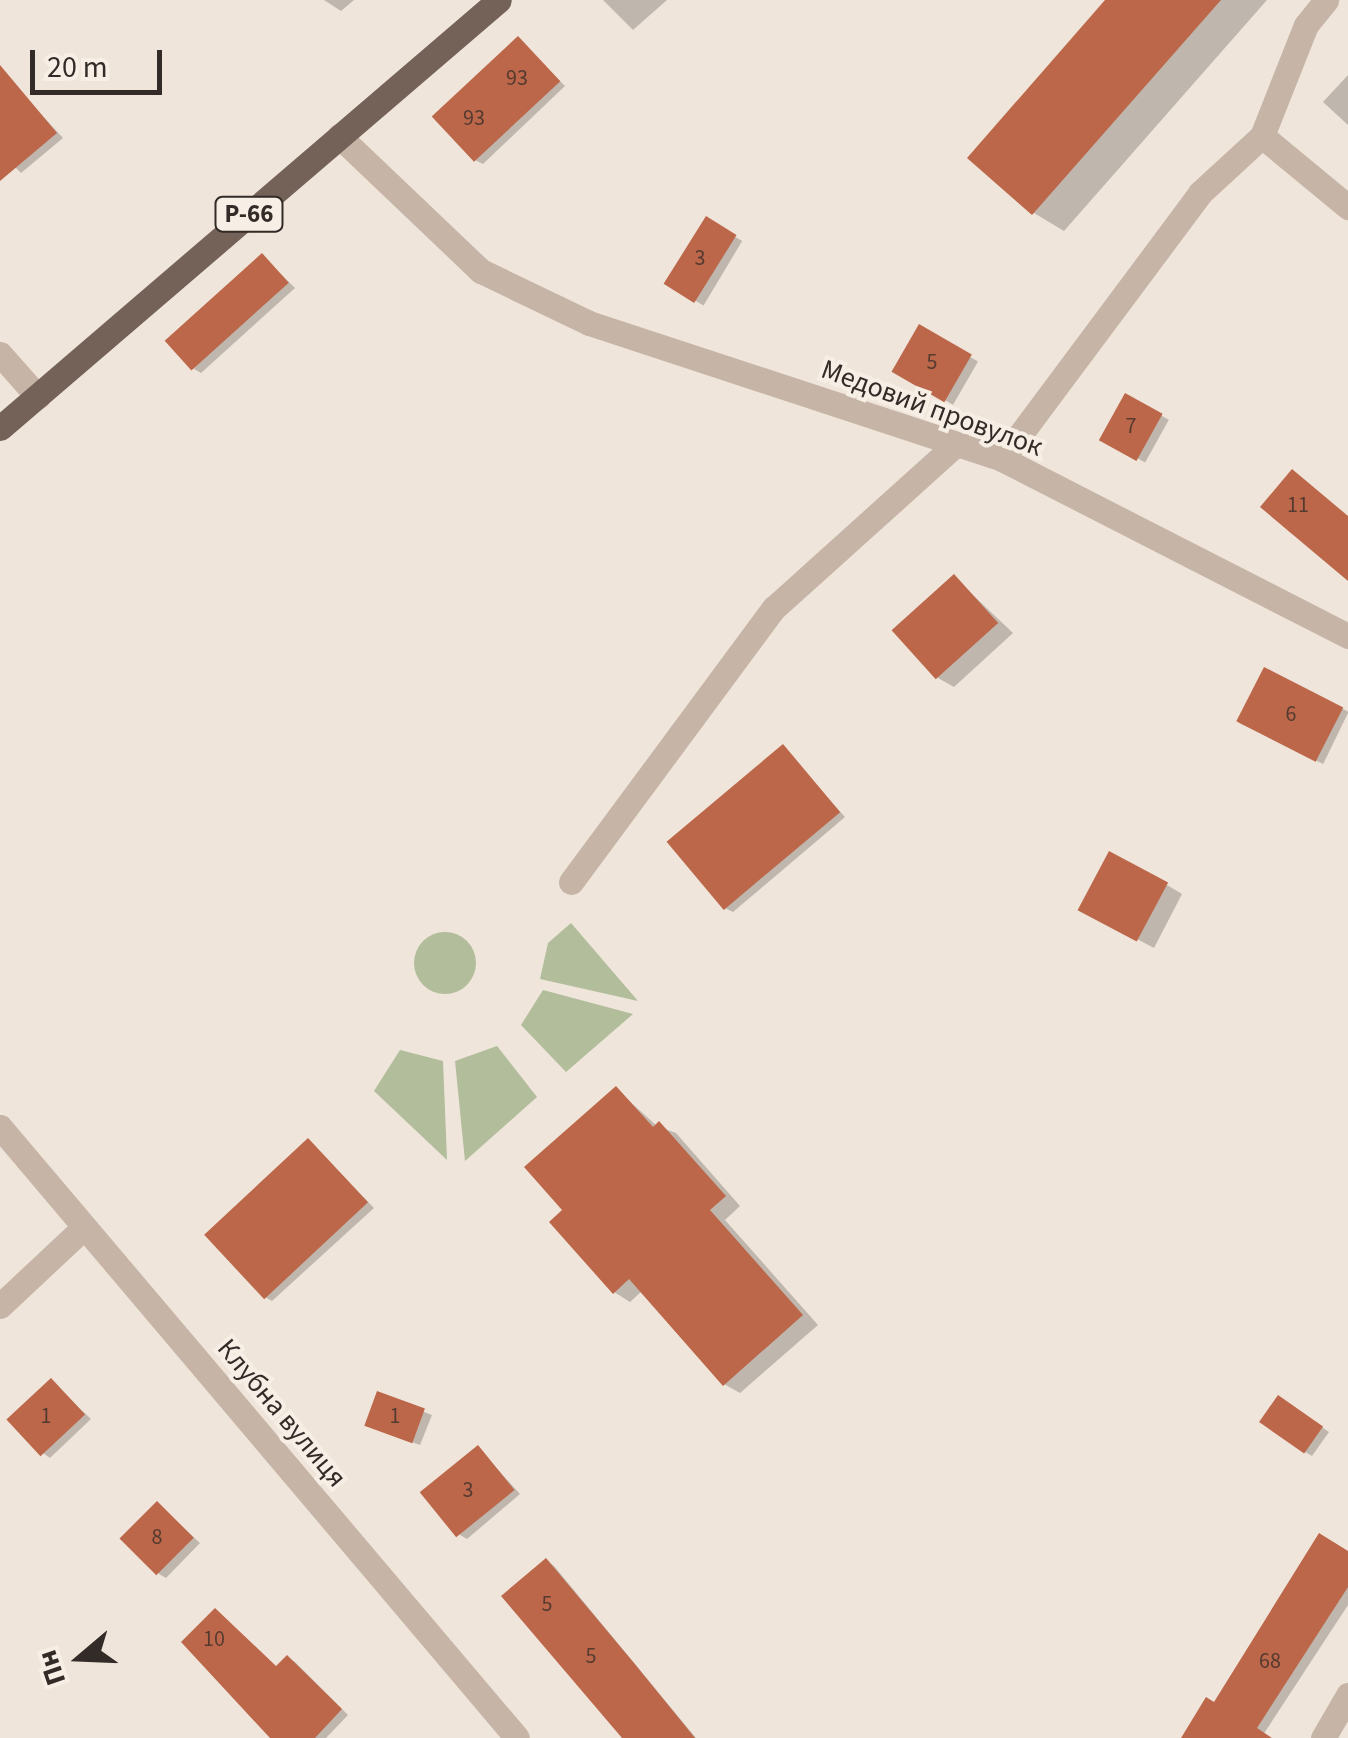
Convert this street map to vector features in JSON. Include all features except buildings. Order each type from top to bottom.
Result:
[{"type":"main road","name":"Р-66","points":[[0,428],[498,0]]},
{"type":"street","points":[[1002,458],[1200,193],[1262,136],[1306,26],[1326,0]]},
{"type":"street","name":"Медовий провулок","points":[[339,136],[481,271],[589,323],[1002,458],[1348,636]]},
{"type":"street","points":[[1262,136],[1348,207]]},
{"type":"street","points":[[0,354],[38,396]]},
{"type":"street","points":[[571,882],[774,608],[956,444]]},
{"type":"street","name":"Клубна вулиця","points":[[0,1128],[517,1738]]},
{"type":"street","points":[[0,1306],[84,1227]]},
{"type":"street","points":[[1322,1738],[1348,1695]]},
{"type":"green space","points":[[571,923],[638,1001],[540,979],[548,943]]},
{"type":"green space","points":[[445,932],[467,941],[476,963],[467,985],[445,994],[423,985],[414,963],[423,941]]},
{"type":"green space","points":[[543,990],[633,1014],[566,1072],[521,1025]]},
{"type":"green space","points":[[497,1046],[537,1097],[465,1161],[455,1061]]},
{"type":"green space","points":[[400,1050],[443,1061],[447,1160],[374,1091]]}]
